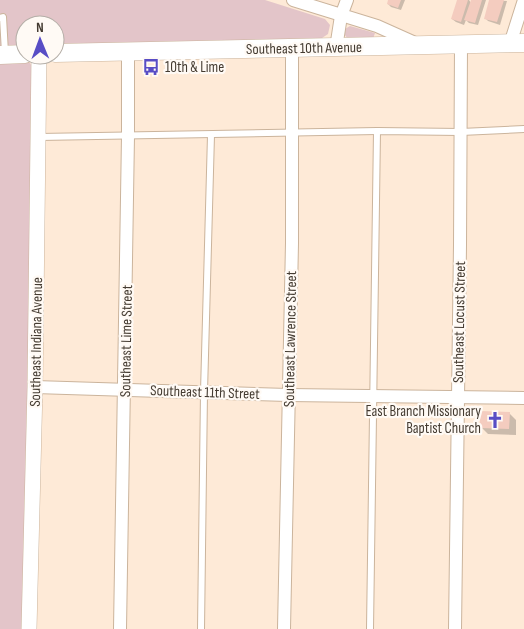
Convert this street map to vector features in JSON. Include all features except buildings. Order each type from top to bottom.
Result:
[{"type":"main road","name":"Southeast 10th Avenue","points":[[65,54],[517,43]]},
{"type":"street","points":[[292,0],[377,26],[419,46]]},
{"type":"street","points":[[336,48],[341,16],[347,0]]},
{"type":"street","points":[[517,43],[524,0]]},
{"type":"street","name":"Southeast Locust Street","points":[[455,629],[461,132],[460,45]]},
{"type":"street","name":"Southeast Lawrence Street","points":[[284,629],[293,134],[292,48]]},
{"type":"street","name":"Southeast Lime Street","points":[[120,629],[125,390],[128,52]]},
{"type":"street","name":"Southeast Indiana Avenue","points":[[29,629],[35,387],[39,65]]},
{"type":"street","name":"Southeast 11th Street","points":[[35,387],[288,395],[524,398]]},
{"type":"lane","points":[[0,18],[3,18],[3,55]]},
{"type":"lane","points":[[39,137],[293,134],[377,131],[461,132],[524,129]]},
{"type":"lane","points":[[370,629],[377,131]]},
{"type":"lane","points":[[201,629],[204,392],[211,135]]},
{"type":"shaded area","points":[[0,0],[265,0],[325,19],[330,25],[328,34],[319,40],[65,45],[65,15],[15,15],[15,46],[0,46]]},
{"type":"shaded area","points":[[350,26],[375,33],[373,39],[348,39],[344,34],[345,29]]},
{"type":"shaded area","points":[[0,62],[15,62],[15,65],[31,65],[34,72],[22,629],[0,629]]},
{"type":"place","name":"10th & Lime","points":[[151,67]]},
{"type":"place","name":"East Branch Missionary Baptist Church","points":[[495,420]]}]
